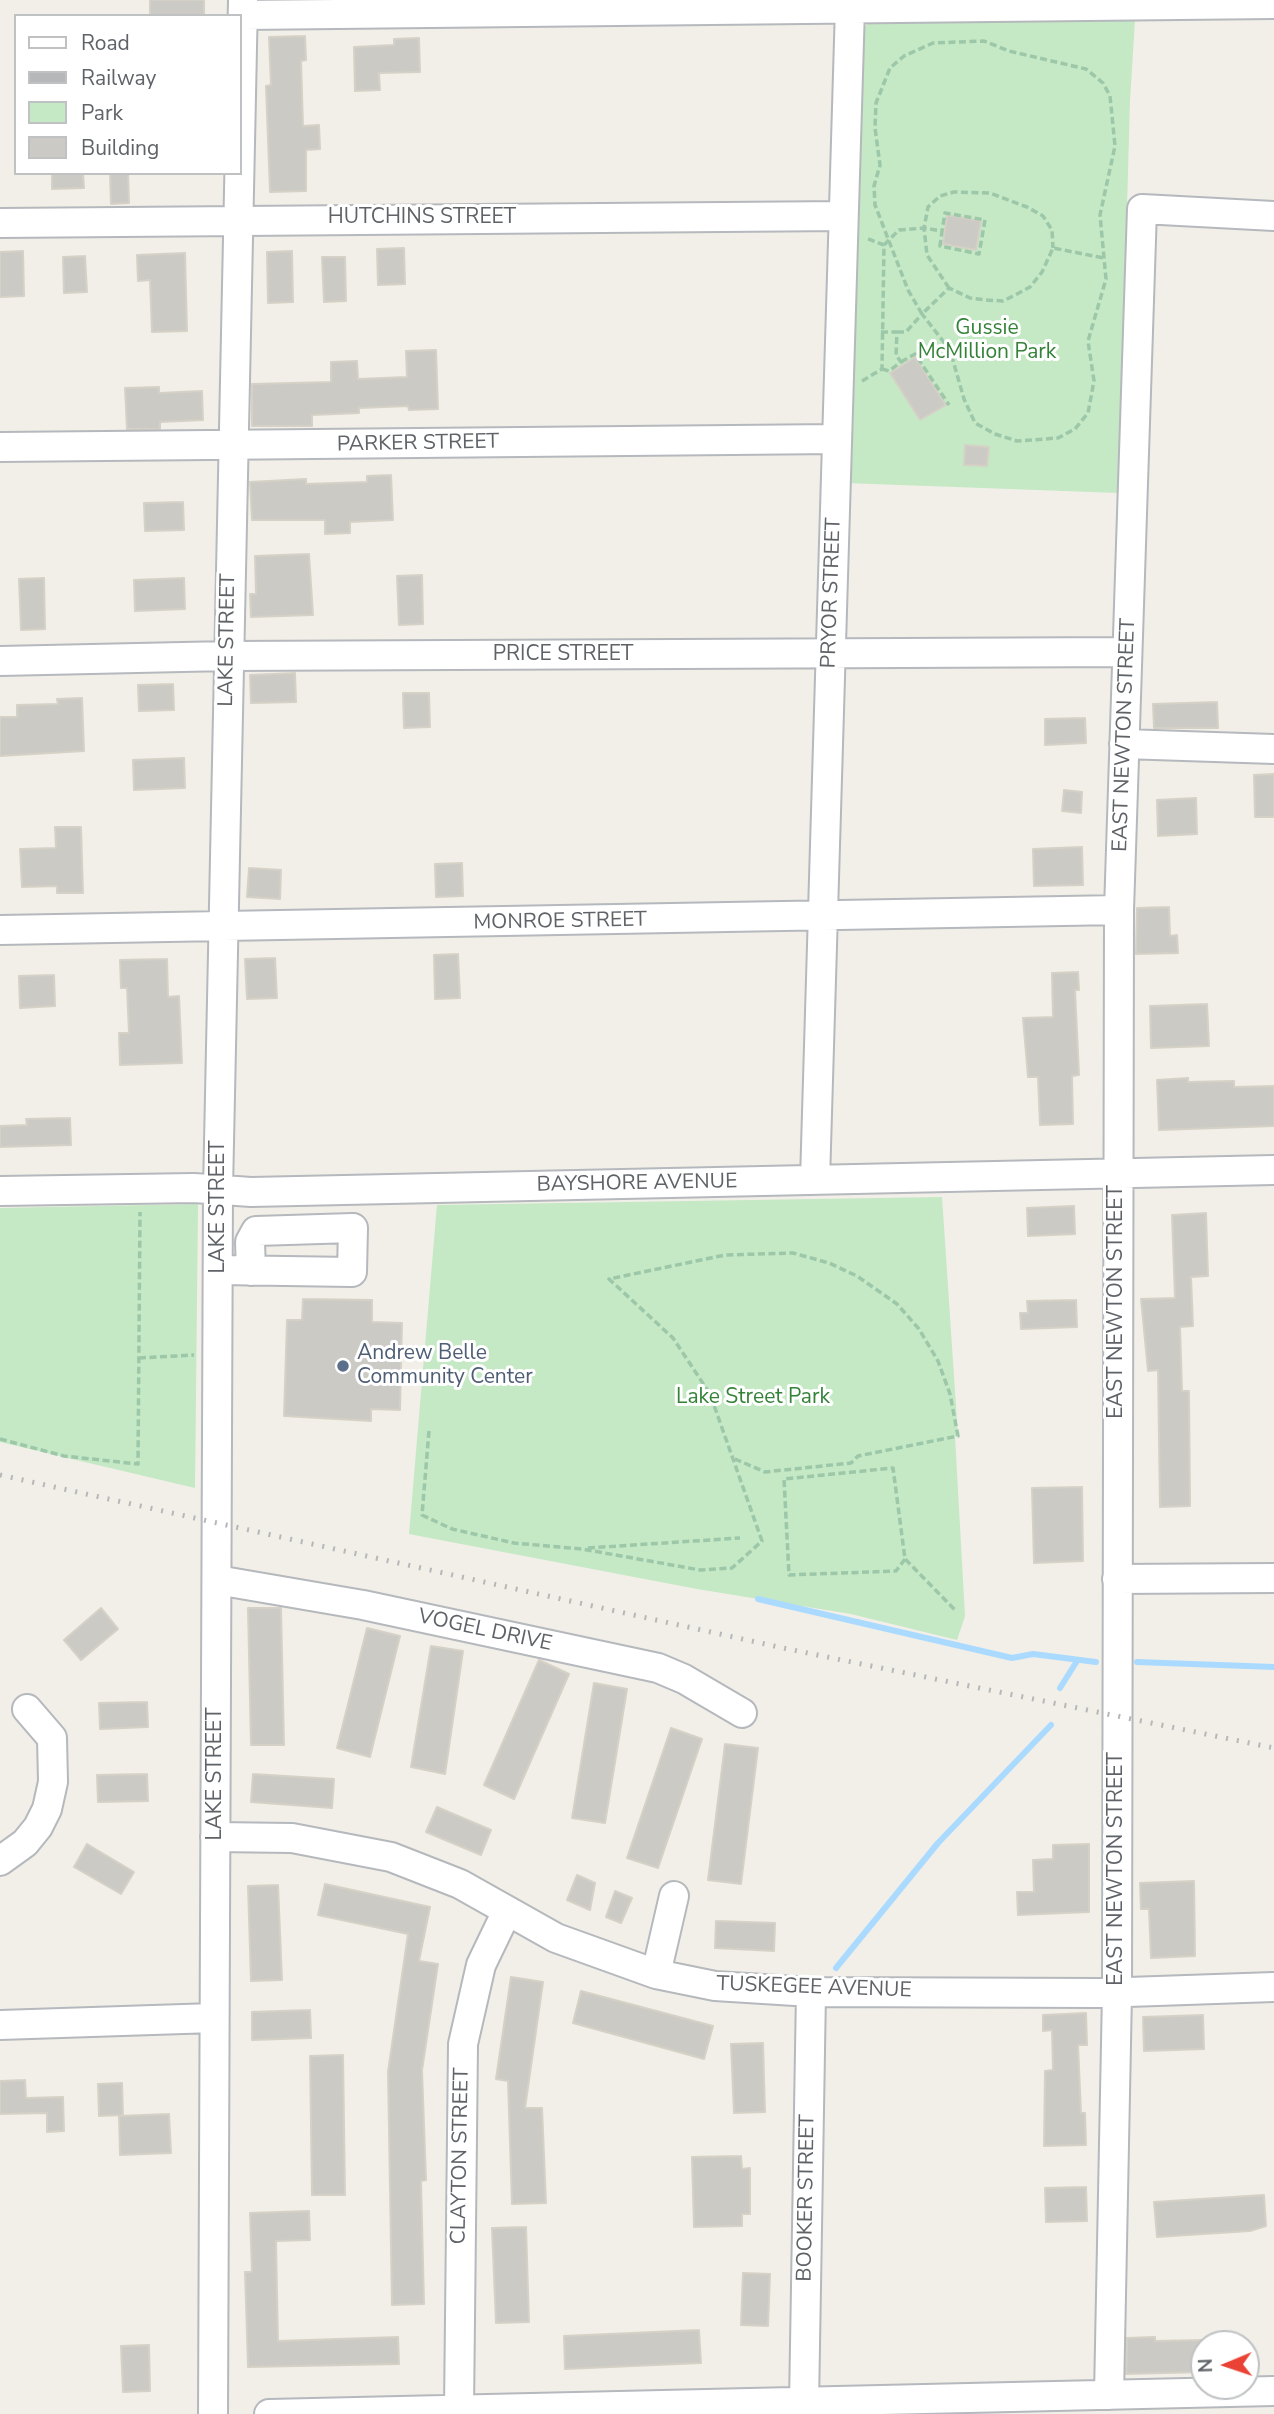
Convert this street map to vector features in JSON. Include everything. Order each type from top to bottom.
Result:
[{"type":"street","points":[[243,8],[1274,4]]},
{"type":"street","name":"PRYOR STREET","points":[[815,1180],[836,439],[851,225],[850,7]]},
{"type":"street","name":"LAKE STREET","points":[[242,78],[243,8]]},
{"type":"street","name":"LAKE STREET","points":[[212,2414],[218,1189],[241,175]]},
{"type":"street","name":"EAST NEWTON STREET","points":[[1109,2395],[1117,1993],[1116,1172],[1119,910],[1142,209],[1274,216]]},
{"type":"street","name":"HUTCHINS STREET","points":[[0,223],[240,219],[851,225]]},
{"type":"street","name":"PARKER STREET","points":[[0,447],[836,439]]},
{"type":"street","name":"PRICE STREET","points":[[0,661],[181,660],[228,656],[1127,652]]},
{"type":"street","points":[[1124,744],[1274,749]]},
{"type":"street","name":"MONROE STREET","points":[[0,930],[1119,910]]},
{"type":"street","name":"BAYSHORE AVENUE","points":[[0,1191],[354,1189],[1274,1170]]},
{"type":"street","points":[[219,1270],[352,1272],[354,1189]]},
{"type":"street","points":[[251,1270],[250,1242],[256,1231],[353,1228]]},
{"type":"street","points":[[1117,1579],[1274,1578]]},
{"type":"street","name":"VOGEL DRIVE","points":[[217,1580],[363,1605],[658,1668],[684,1679],[742,1713]]},
{"type":"street","points":[[0,1861],[25,1843],[38,1827],[47,1809],[53,1782],[52,1738],[27,1709]]},
{"type":"street","name":"TUSKEGEE AVENUE","points":[[215,1836],[292,1839],[391,1857],[460,1884],[556,1938],[656,1974],[715,1986],[811,1992],[1117,1993],[1274,1987]]},
{"type":"street","points":[[656,1974],[674,1896]]},
{"type":"street","name":"CLAYTON STREET","points":[[459,2409],[463,2045],[481,1965],[506,1911]]},
{"type":"street","name":"BOOKER STREET","points":[[804,2403],[811,1992]]},
{"type":"street","points":[[0,2025],[214,2018]]},
{"type":"street","points":[[269,2414],[459,2409],[643,2410],[804,2403],[1058,2405],[1109,2395],[1274,2391]]},
{"type":"path","points":[[984,41],[1009,51],[1086,69],[1103,83],[1114,115],[1115,146],[1100,215],[1104,258],[1106,279],[1088,341],[1093,398],[1088,413],[1075,429],[1058,438],[1017,441],[975,423],[964,399],[950,351],[922,314],[887,240],[874,205],[873,186],[880,165],[875,128],[876,103],[890,68],[904,56],[933,43],[984,41]]},
{"type":"path","points":[[954,192],[990,193],[1043,216],[1052,230],[1053,248],[1042,272],[1030,287],[1003,301],[970,298],[948,288],[927,255],[924,228],[928,207],[940,196],[954,192]]},
{"type":"path","points":[[945,213],[985,220],[979,254],[940,246],[942,231],[945,213]]},
{"type":"path","points":[[851,225],[884,246]]},
{"type":"path","points":[[882,369],[884,246],[898,230],[924,228],[942,231]]},
{"type":"path","points":[[1053,248],[1104,258]]},
{"type":"path","points":[[881,332],[906,332],[948,288]]},
{"type":"path","points":[[897,332],[896,355],[901,362]]},
{"type":"path","points":[[853,384],[882,369],[889,371],[915,354],[948,405]]},
{"type":"path","points":[[0,1439],[64,1456],[138,1464],[140,1206]]},
{"type":"path","points":[[429,1431],[422,1515],[452,1529],[514,1543],[582,1549],[700,1570],[732,1568],[762,1541],[710,1394],[673,1338],[609,1279],[726,1255],[793,1253],[829,1263],[857,1276],[897,1304],[919,1329],[938,1361],[950,1394],[958,1436],[858,1456],[851,1463],[765,1472],[735,1459]]},
{"type":"path","points":[[139,1358],[197,1355]]},
{"type":"path","points":[[905,1559],[896,1571],[789,1575],[784,1479],[893,1468],[905,1559],[956,1611]]},
{"type":"path","points":[[582,1549],[740,1538]]},
{"type":"green space","name":"Gussie McMillion Park","points":[[872,19],[1135,20],[1130,100],[1119,493],[846,483],[861,31]]},
{"type":"green space","name":"Lake Street Park","points":[[942,1197],[958,1436],[955,1437],[965,1616],[957,1640],[851,1614],[697,1589],[409,1534],[437,1205]]},
{"type":"green space","points":[[198,1204],[195,1488],[0,1442],[0,1208]]},
{"type":"building","points":[[150,0],[204,0],[204,14],[150,14]]},
{"type":"building","points":[[305,36],[306,60],[301,61],[303,126],[319,125],[320,149],[306,150],[306,191],[270,192],[266,86],[271,85],[269,37]]},
{"type":"building","points":[[419,38],[420,72],[379,73],[380,90],[355,91],[354,47],[394,45],[394,39]]},
{"type":"building","points":[[52,175],[83,175],[84,188],[52,189]]},
{"type":"building","points":[[110,175],[128,175],[129,203],[111,204]]},
{"type":"building","points":[[947,215],[981,221],[976,250],[943,244]]},
{"type":"building","points":[[404,248],[405,284],[378,285],[377,249]]},
{"type":"building","points":[[23,251],[24,296],[0,297],[0,252]]},
{"type":"building","points":[[292,251],[293,302],[268,303],[267,252]]},
{"type":"building","points":[[185,253],[187,331],[152,332],[150,280],[138,281],[137,255]]},
{"type":"building","points":[[85,256],[87,292],[64,293],[63,257]]},
{"type":"building","points":[[322,257],[345,257],[346,301],[324,302]]},
{"type":"building","points":[[436,350],[438,409],[409,410],[408,406],[359,408],[359,413],[312,415],[312,426],[252,426],[252,384],[331,382],[331,362],[357,361],[358,379],[407,377],[406,351]]},
{"type":"building","points":[[915,357],[946,405],[920,420],[890,373]]},
{"type":"building","points":[[159,387],[159,393],[202,391],[203,420],[160,422],[160,429],[127,429],[125,388]]},
{"type":"building","points":[[965,445],[989,447],[987,466],[964,465]]},
{"type":"building","points":[[391,475],[393,520],[350,522],[350,533],[325,534],[325,520],[252,520],[250,482],[306,479],[306,484],[367,482],[367,476]]},
{"type":"building","points":[[183,502],[184,530],[145,531],[144,503]]},
{"type":"building","points":[[309,554],[313,615],[251,617],[250,594],[256,594],[255,556]]},
{"type":"building","points":[[422,575],[423,624],[399,625],[397,576]]},
{"type":"building","points":[[44,578],[45,629],[21,630],[19,579]]},
{"type":"building","points":[[184,578],[185,609],[135,611],[134,580]]},
{"type":"building","points":[[295,673],[296,702],[251,703],[250,675]]},
{"type":"building","points":[[173,684],[174,710],[139,711],[138,685]]},
{"type":"building","points":[[403,693],[429,693],[430,727],[404,728]]},
{"type":"building","points":[[82,698],[84,751],[0,756],[0,717],[17,717],[17,705],[58,704],[57,699]]},
{"type":"building","points":[[1217,702],[1218,728],[1154,728],[1153,704]]},
{"type":"building","points":[[1085,718],[1086,743],[1045,745],[1045,719]]},
{"type":"building","points":[[184,758],[185,788],[134,790],[133,760]]},
{"type":"building","points":[[1274,774],[1274,817],[1255,817],[1254,775]]},
{"type":"building","points":[[1064,790],[1082,792],[1081,813],[1062,811]]},
{"type":"building","points":[[1196,798],[1197,834],[1158,836],[1157,800]]},
{"type":"building","points":[[55,827],[81,827],[83,893],[57,893],[57,886],[22,887],[20,849],[56,848]]},
{"type":"building","points":[[1082,847],[1083,885],[1034,886],[1033,849]]},
{"type":"building","points":[[462,863],[463,896],[436,897],[435,864]]},
{"type":"building","points":[[249,868],[281,870],[280,899],[247,897]]},
{"type":"building","points":[[1169,907],[1170,936],[1177,935],[1178,953],[1136,954],[1137,908]]},
{"type":"building","points":[[458,954],[460,998],[435,999],[434,955]]},
{"type":"building","points":[[275,958],[277,998],[247,999],[245,959]]},
{"type":"building","points":[[167,959],[168,997],[179,996],[182,1063],[120,1065],[119,1033],[129,1033],[127,988],[121,988],[120,960]]},
{"type":"building","points":[[1078,972],[1079,990],[1075,990],[1079,1075],[1072,1076],[1073,1124],[1040,1125],[1038,1077],[1028,1077],[1023,1018],[1053,1017],[1052,973]]},
{"type":"building","points":[[54,975],[55,1006],[20,1008],[19,976]]},
{"type":"building","points":[[1207,1004],[1209,1046],[1151,1048],[1150,1006]]},
{"type":"building","points":[[1188,1078],[1188,1082],[1234,1081],[1234,1087],[1274,1086],[1274,1126],[1159,1130],[1157,1080]]},
{"type":"building","points":[[70,1118],[71,1145],[0,1147],[0,1126],[27,1125],[26,1119]]},
{"type":"building","points":[[1074,1206],[1075,1234],[1028,1236],[1027,1208]]},
{"type":"building","points":[[1206,1213],[1208,1276],[1191,1277],[1193,1326],[1180,1327],[1182,1391],[1189,1391],[1190,1506],[1160,1507],[1158,1370],[1148,1371],[1141,1299],[1175,1298],[1172,1215]]},
{"type":"building","name":"Andrew Belle Community Center","points":[[303,1299],[372,1300],[372,1322],[402,1323],[400,1410],[371,1409],[371,1421],[284,1416],[287,1320],[302,1320]]},
{"type":"building","points":[[1076,1300],[1077,1327],[1021,1329],[1020,1313],[1028,1313],[1027,1301]]},
{"type":"building","points":[[1082,1487],[1083,1561],[1034,1563],[1032,1488]]},
{"type":"building","points":[[101,1608],[118,1629],[81,1660],[64,1640]]},
{"type":"building","points":[[248,1608],[281,1608],[284,1745],[251,1745]]},
{"type":"building","points":[[367,1628],[400,1636],[370,1757],[337,1748]]},
{"type":"building","points":[[431,1646],[463,1651],[445,1774],[411,1767]]},
{"type":"building","points":[[539,1660],[569,1674],[514,1799],[484,1785]]},
{"type":"building","points":[[594,1683],[627,1689],[605,1823],[572,1818]]},
{"type":"building","points":[[147,1702],[148,1727],[100,1729],[99,1703]]},
{"type":"building","points":[[671,1728],[702,1739],[658,1868],[627,1858]]},
{"type":"building","points":[[725,1744],[758,1748],[741,1884],[708,1880]]},
{"type":"building","points":[[147,1774],[148,1801],[98,1802],[97,1775]]},
{"type":"building","points":[[253,1774],[334,1779],[332,1808],[251,1802]]},
{"type":"building","points":[[437,1807],[491,1830],[481,1855],[426,1832]]},
{"type":"building","points":[[87,1844],[134,1872],[121,1894],[74,1867]]},
{"type":"building","points":[[1089,1844],[1089,1912],[1018,1915],[1017,1892],[1034,1892],[1033,1860],[1053,1859],[1053,1845]]},
{"type":"building","points":[[577,1875],[595,1883],[590,1910],[567,1900]]},
{"type":"building","points":[[1194,1881],[1195,1956],[1151,1958],[1149,1909],[1141,1909],[1140,1883]]},
{"type":"building","points":[[325,1884],[430,1907],[419,1961],[438,1964],[422,2070],[426,2180],[421,2181],[424,2304],[392,2305],[388,2072],[408,1934],[318,1915]]},
{"type":"building","points":[[278,1885],[282,1980],[251,1981],[248,1886]]},
{"type":"building","points":[[615,1891],[632,1898],[621,1923],[606,1917]]},
{"type":"building","points":[[716,1921],[775,1923],[774,1951],[715,1948]]},
{"type":"building","points":[[511,1977],[543,1982],[525,2108],[542,2108],[546,2203],[512,2204],[508,2081],[496,2079]]},
{"type":"building","points":[[581,1991],[713,2026],[704,2059],[573,2023]]},
{"type":"building","points":[[310,2010],[311,2038],[252,2040],[252,2012]]},
{"type":"building","points":[[1086,2013],[1087,2045],[1078,2045],[1081,2113],[1085,2113],[1086,2145],[1044,2146],[1045,2071],[1053,2070],[1052,2030],[1043,2031],[1043,2015]]},
{"type":"building","points":[[1203,2015],[1204,2049],[1144,2051],[1143,2017]]},
{"type":"building","points":[[763,2043],[765,2112],[734,2113],[731,2044]]},
{"type":"building","points":[[343,2055],[345,2195],[312,2195],[310,2056]]},
{"type":"building","points":[[25,2080],[26,2098],[63,2097],[64,2131],[47,2132],[47,2113],[0,2114],[0,2081]]},
{"type":"building","points":[[122,2083],[123,2115],[99,2116],[98,2084]]},
{"type":"building","points":[[169,2114],[171,2153],[120,2155],[119,2116]]},
{"type":"building","points":[[741,2156],[742,2169],[750,2168],[750,2214],[742,2214],[742,2226],[694,2227],[692,2157]]},
{"type":"building","points":[[1086,2187],[1087,2221],[1046,2222],[1045,2188]]},
{"type":"building","points":[[1264,2195],[1266,2226],[1250,2231],[1157,2237],[1154,2202]]},
{"type":"building","points":[[309,2211],[310,2240],[276,2241],[278,2341],[398,2337],[399,2364],[248,2367],[245,2272],[252,2272],[250,2213]]},
{"type":"building","points":[[526,2227],[529,2322],[496,2323],[492,2228]]},
{"type":"building","points":[[743,2273],[770,2274],[768,2326],[741,2325]]},
{"type":"building","points":[[699,2330],[701,2363],[565,2369],[564,2336]]},
{"type":"building","points":[[1127,2338],[1190,2340],[1190,2372],[1126,2374]]},
{"type":"building","points":[[149,2345],[150,2391],[123,2392],[121,2346]]},
{"type":"waterway","points":[[758,1599],[1012,1658],[1033,1654],[1096,1662]]},
{"type":"waterway","points":[[1060,1688],[1077,1661]]},
{"type":"waterway","points":[[1137,1662],[1274,1667]]},
{"type":"waterway","points":[[836,1968],[938,1843],[1051,1725]]},
{"type":"railway","points":[[0,1475],[783,1648],[1274,1748]]},
{"type":"place","name":"Andrew Belle Community Center","points":[[343,1366]]}]
